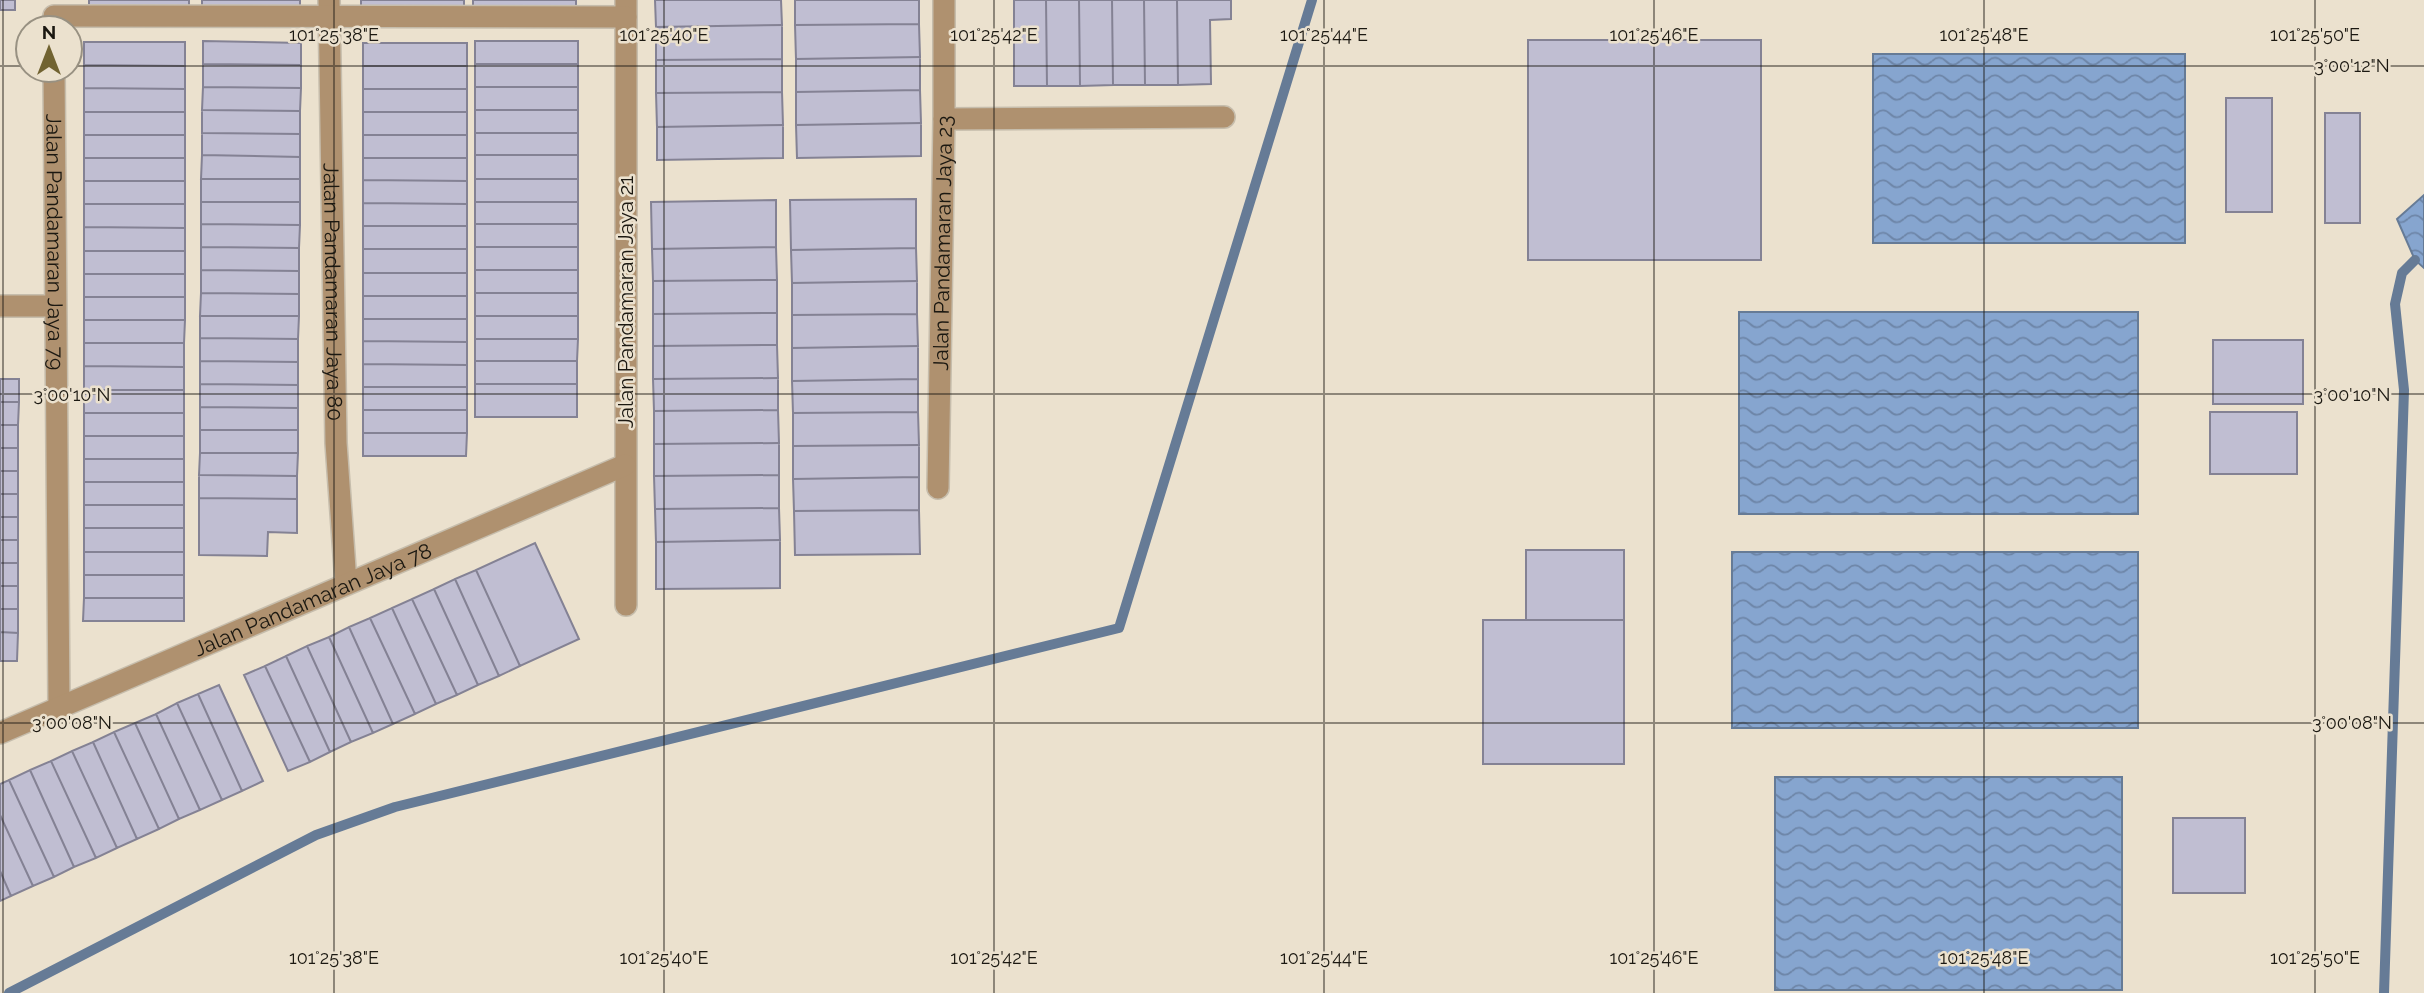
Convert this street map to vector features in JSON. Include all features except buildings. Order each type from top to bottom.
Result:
[{"type":"street","name":"Jalan Pandamaran Jaya 23","points":[[938,488],[944,119],[943,0]]},
{"type":"street","points":[[84,14],[329,8],[626,8]]},
{"type":"street","name":"Jalan Pandamaran Jaya 80","points":[[329,8],[336,443],[346,583]]},
{"type":"street","name":"Jalan Pandamaran Jaya 21","points":[[626,8],[626,605]]},
{"type":"street","name":"Jalan Pandamaran Jaya 79","points":[[54,84],[60,707]]},
{"type":"street","points":[[944,119],[1224,117]]},
{"type":"street","points":[[0,306],[55,306]]},
{"type":"street","name":"Jalan Pandamaran Jaya 78","points":[[0,733],[625,465]]},
{"type":"water","points":[[1873,54],[2185,54],[2185,243],[1873,243]]},
{"type":"water","points":[[2424,195],[2424,268],[2415,260],[2397,219]]},
{"type":"water","points":[[1739,312],[2138,312],[2138,514],[1739,514]]},
{"type":"water","points":[[1732,552],[2138,552],[2138,728],[1732,728]]},
{"type":"water","points":[[1775,777],[2122,777],[2122,990],[1775,990]]},
{"type":"waterway","points":[[9,993],[316,835],[395,807],[1119,628],[1312,0]]},
{"type":"waterway","points":[[2384,993],[2404,390],[2395,304],[2402,273],[2415,260]]}]
